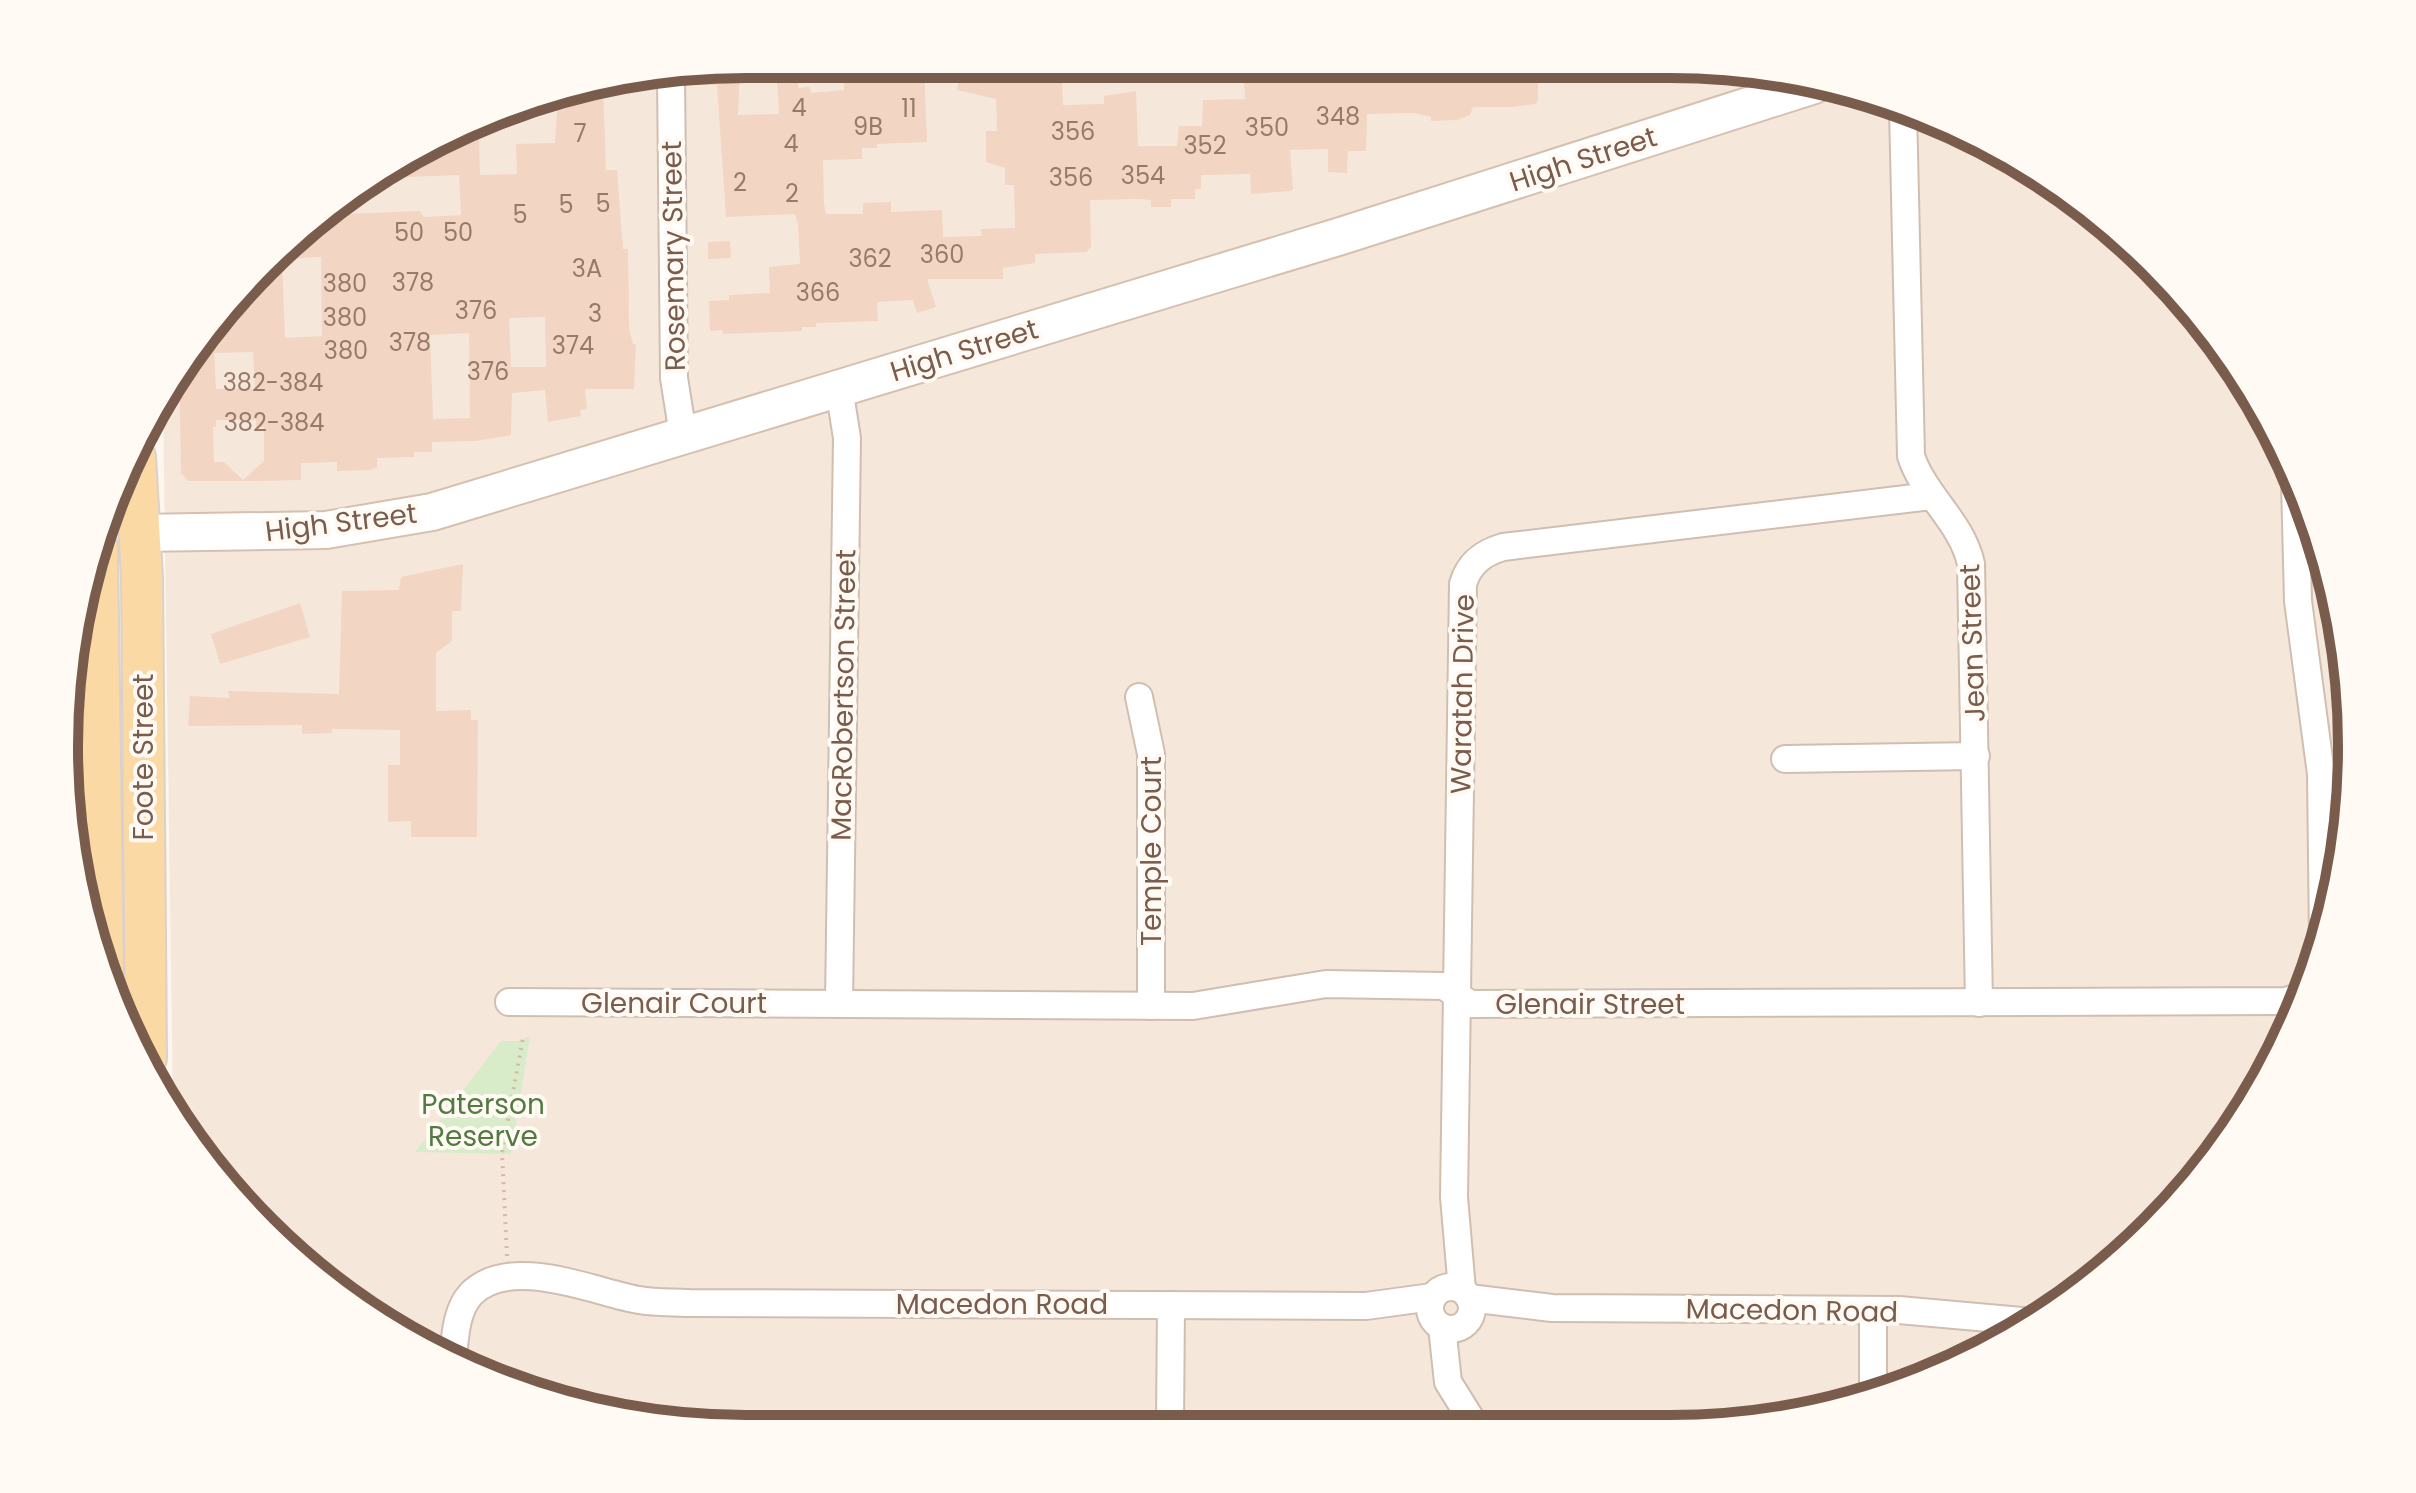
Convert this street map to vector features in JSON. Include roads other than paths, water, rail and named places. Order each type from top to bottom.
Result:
[{"type":"main road","name":"High Street","points":[[113,533],[272,533],[378,523],[432,512],[1355,231],[1797,90]]},
{"type":"main road","name":"Foote Street","points":[[136,476],[146,1039]]},
{"type":"main road","name":"Foote Street","points":[[98,588],[102,925]]},
{"type":"street","name":"Rosemary Street","points":[[671,83],[674,378],[683,435]]},
{"type":"street","name":"Jean Street","points":[[1903,121],[1910,441],[1915,469],[1962,538],[1971,564],[1979,1003]]},
{"type":"street","name":"MacRobertson Street","points":[[839,388],[847,438],[839,1003]]},
{"type":"street","name":"Waratah Drive","points":[[1468,1415],[1448,1382],[1454,1197],[1463,584],[1476,559],[1503,547],[1931,496]]},
{"type":"street","points":[[2296,514],[2298,601],[2321,765],[2322,888]]},
{"type":"street","name":"Temple Court","points":[[1139,697],[1151,754],[1151,1006]]},
{"type":"street","points":[[1785,759],[1976,756]]},
{"type":"street","name":"Glenair Street","points":[[839,1003],[1208,1005],[1326,984],[1444,986],[1470,1004],[2288,1000]]},
{"type":"street","name":"Glenair Court","points":[[509,1002],[839,1003]]},
{"type":"street","name":"Macedon Road","points":[[454,1348],[465,1302],[481,1286],[507,1278],[555,1279],[638,1300],[1873,1310],[2011,1320]]},
{"type":"street","points":[[1170,1415],[1171,1305]]},
{"type":"street","points":[[1873,1310],[1873,1383]]},
{"type":"park label","name":"Paterson Reserve","points":[[483,1120]]}]
